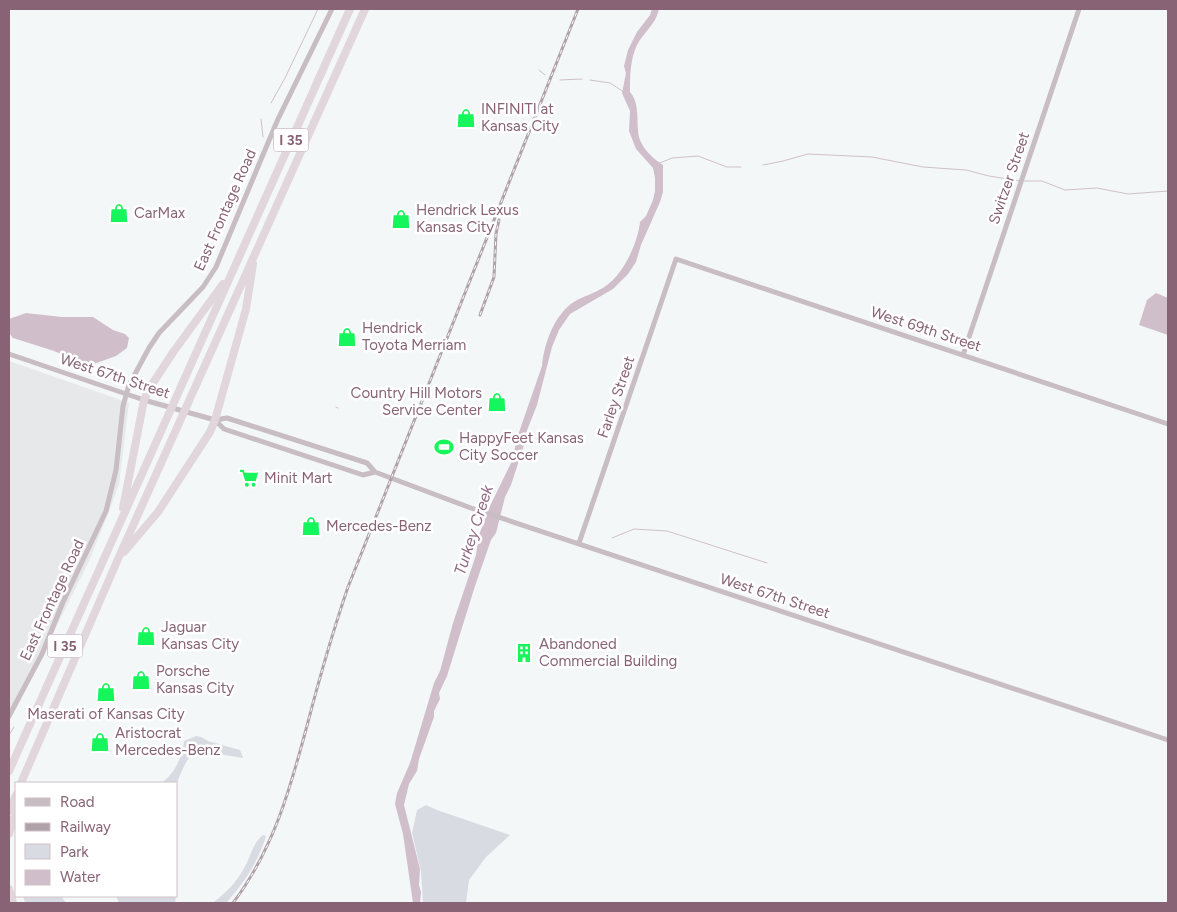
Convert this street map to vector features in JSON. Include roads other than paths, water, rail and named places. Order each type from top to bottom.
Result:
[{"type":"highway","name":"I 35","points":[[9,771],[350,9]]},
{"type":"highway","name":"I 35","points":[[21,782],[118,559],[365,9]]},
{"type":"highway","points":[[118,559],[158,512],[210,432],[246,309],[255,254]]},
{"type":"highway","points":[[121,522],[144,400],[174,351],[232,272]]},
{"type":"highway","points":[[9,811],[15,797]]},
{"type":"highway","points":[[9,834],[15,815]]},
{"type":"highway","points":[[9,889],[13,903]]},
{"type":"street","name":"East Frontage Road","points":[[9,716],[42,654],[63,602],[106,511],[116,470],[126,394],[149,348],[159,333],[202,288],[216,267],[278,119],[332,9]]},
{"type":"street","name":"Switzer Street","points":[[963,355],[1079,9]]},
{"type":"street","name":"West 69th Street","points":[[676,259],[1168,424]]},
{"type":"street","name":"Farley Street","points":[[578,543],[676,259]]},
{"type":"street","name":"West 67th Street","points":[[9,354],[144,400],[215,420],[227,418],[367,463],[375,472],[483,512],[1168,740]]},
{"type":"street","name":"West 67th Street","points":[[215,420],[224,429],[363,475],[375,472]]},
{"type":"street","points":[[272,445],[276,433]]},
{"type":"water","points":[[652,9],[659,9],[653,24],[640,40],[633,56],[630,92],[635,100],[640,141],[650,155],[663,165],[663,192],[636,262],[628,274],[613,289],[570,314],[559,330],[552,347],[537,405],[524,438],[524,445],[511,485],[505,497],[496,533],[491,540],[447,676],[439,693],[440,699],[434,711],[434,717],[419,759],[417,771],[409,784],[404,805],[420,869],[419,885],[421,892],[420,903],[413,903],[403,834],[395,804],[397,793],[410,763],[434,683],[440,671],[453,623],[476,555],[479,535],[490,506],[512,461],[517,438],[542,366],[545,348],[552,329],[569,305],[604,287],[619,273],[633,248],[640,222],[646,216],[653,200],[655,178],[653,168],[636,149],[629,131],[630,111],[622,93],[626,73],[624,66],[628,50]]},
{"type":"water","points":[[1156,293],[1168,298],[1168,335],[1139,325],[1147,300]]},
{"type":"water","points":[[26,313],[62,317],[93,317],[113,330],[125,334],[129,338],[127,348],[116,356],[91,365],[84,364],[54,351],[13,338],[9,333],[9,319]]},
{"type":"waterway","points":[[271,103],[318,9]]},
{"type":"waterway","points":[[539,70],[545,75]]},
{"type":"waterway","points":[[560,80],[582,79]]},
{"type":"waterway","points":[[590,80],[610,83],[624,92]]},
{"type":"waterway","points":[[261,119],[263,137]]},
{"type":"waterway","points":[[763,165],[808,154],[872,157],[923,167],[966,170],[1020,181]]},
{"type":"waterway","points":[[660,163],[672,158],[698,156],[727,167],[741,167]]},
{"type":"waterway","points":[[1024,181],[1042,181],[1065,190],[1097,188],[1128,194],[1168,191]]},
{"type":"waterway","points":[[612,538],[634,529],[667,531],[767,563]]},
{"type":"waterway","points":[[9,735],[14,727]]},
{"type":"railway","points":[[233,903],[260,861],[280,816],[348,587],[578,9]]},
{"type":"railway","points":[[480,315],[494,277],[496,234],[499,220]]},
{"type":"place","name":"INFINITI at Kansas City","points":[[466,118]]},
{"type":"place","name":"CarMax","points":[[119,213]]},
{"type":"place","name":"Hendrick Lexus Kansas City","points":[[401,219]]},
{"type":"place","name":"Hendrick Toyota Merriam","points":[[347,337]]},
{"type":"place","name":"Country Hill Motors Service Center","points":[[497,402]]},
{"type":"place","name":"HappyFeet Kansas City Soccer","points":[[444,447]]},
{"type":"place","name":"Minit Mart","points":[[249,478]]},
{"type":"place","name":"Mercedes-Benz","points":[[311,526]]},
{"type":"place","name":"Jaguar Kansas City","points":[[146,636]]},
{"type":"place","name":"Abandoned Commercial Building","points":[[524,653]]},
{"type":"place","name":"Porsche Kansas City","points":[[141,680]]},
{"type":"place","name":"Maserati of Kansas City","points":[[106,692]]},
{"type":"place","name":"Aristocrat Mercedes-Benz","points":[[100,742]]},
{"type":"water label","name":"Turkey Creek","points":[[473,530]]}]
